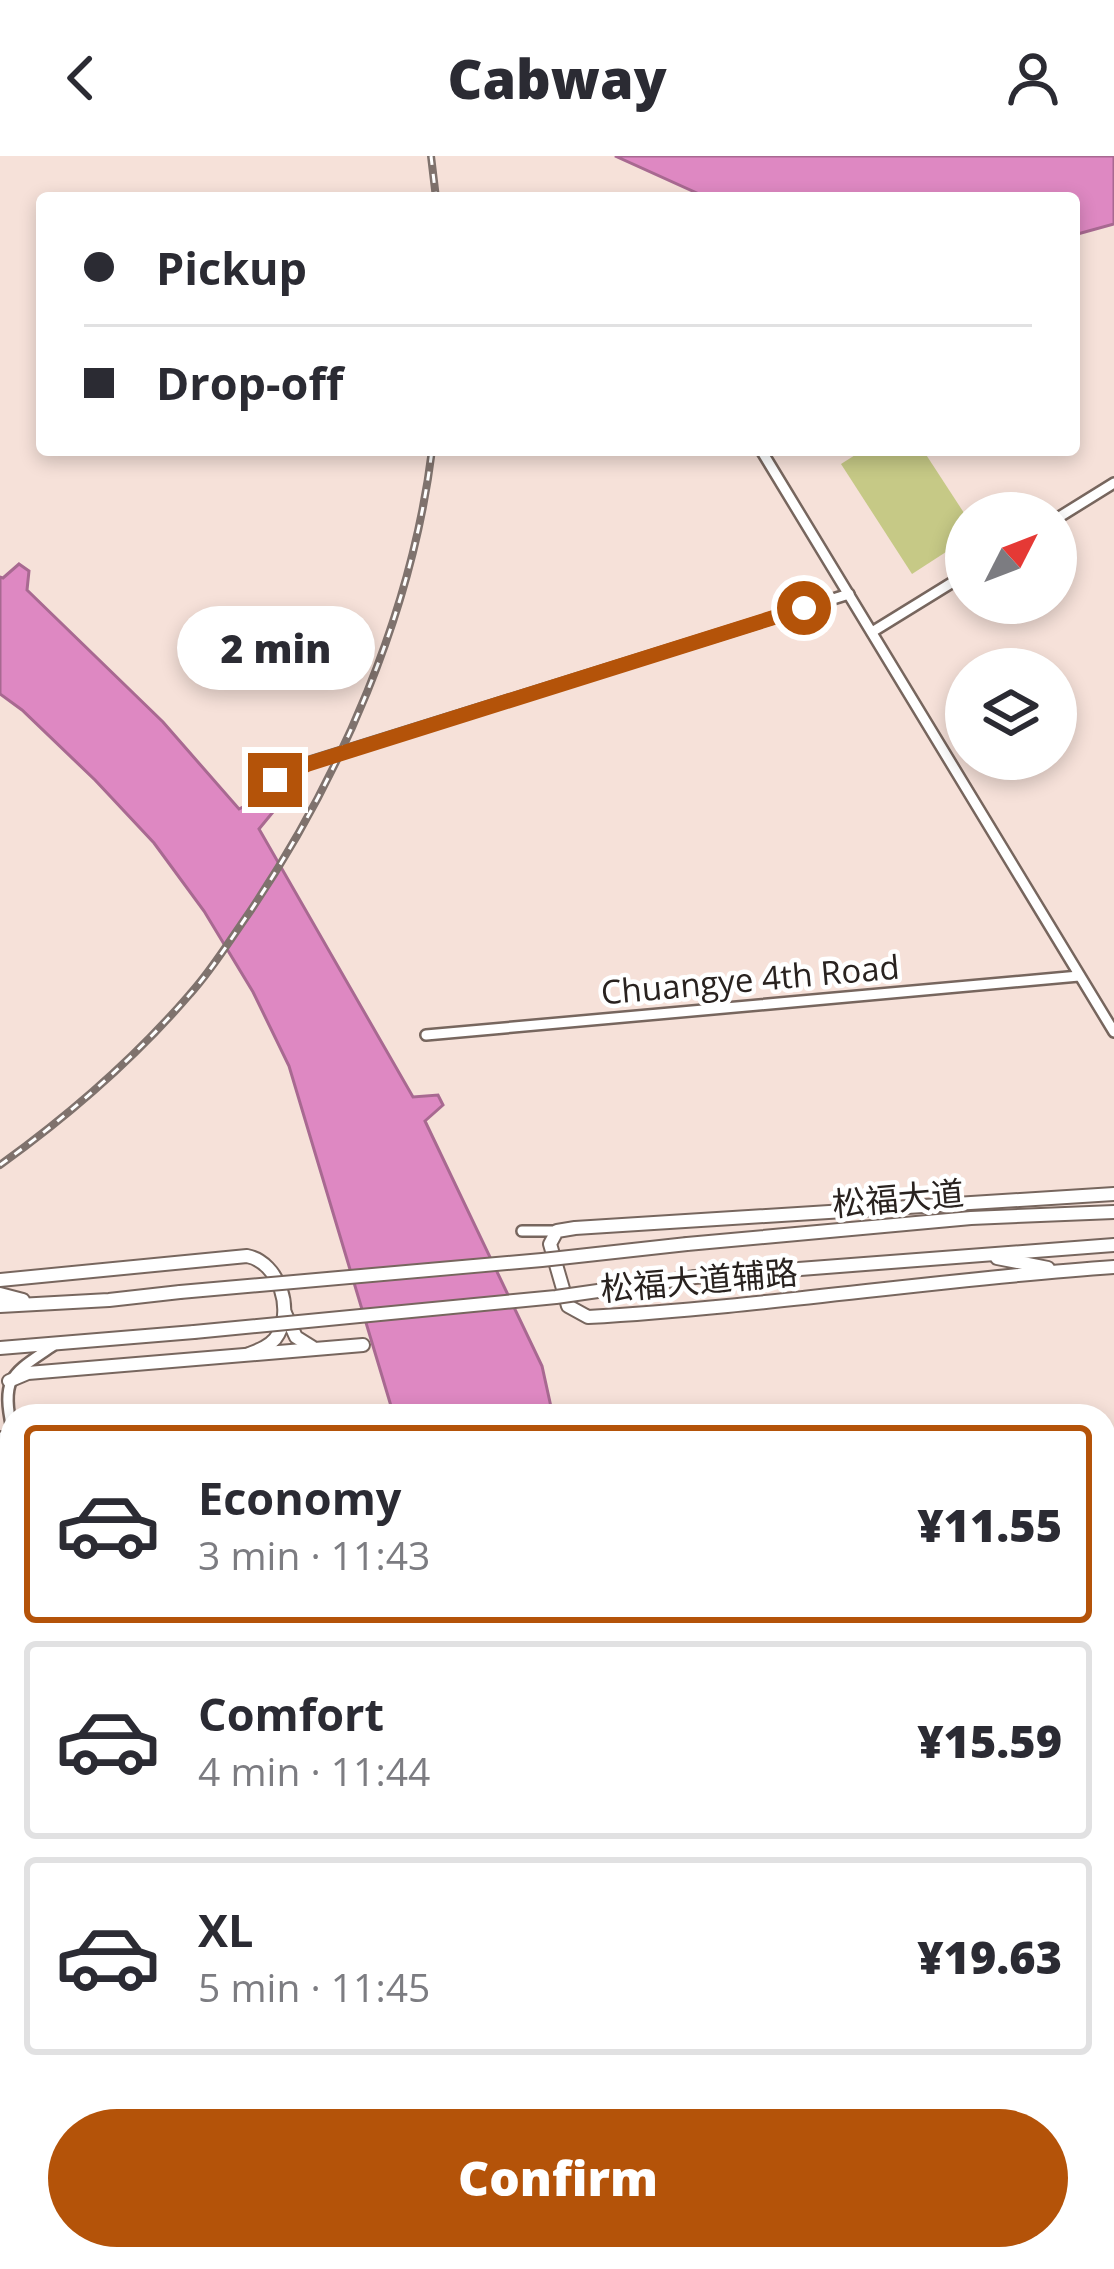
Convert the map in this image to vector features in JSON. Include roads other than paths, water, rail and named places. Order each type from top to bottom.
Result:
[{"type":"main road","name":"松福大道辅路","points":[[1114,1194],[557,1231],[550,1244],[568,1306],[588,1317],[775,1303],[1114,1267]]},
{"type":"main road","points":[[971,1218],[1043,1198]]},
{"type":"main road","name":"松福大道","points":[[36,1304],[971,1218],[1114,1212]]},
{"type":"main road","name":"松福大道","points":[[0,1348],[556,1298],[695,1277],[1114,1245]]},
{"type":"main road","points":[[978,1254],[1059,1270]]},
{"type":"main road","points":[[0,1280],[247,1256],[272,1269],[290,1329],[316,1349]]},
{"type":"main road","points":[[0,1294],[36,1304]]},
{"type":"main road","points":[[0,1306],[36,1304]]},
{"type":"main road","points":[[249,1354],[273,1341],[280,1330],[283,1306]]},
{"type":"main road","points":[[8,1381],[28,1373],[363,1345]]},
{"type":"street","points":[[764,456],[1114,1032]]},
{"type":"street","points":[[1077,506],[1114,483]]},
{"type":"street","points":[[872,632],[945,587]]},
{"type":"street","points":[[275,780],[308,764],[849,594]]},
{"type":"street","name":"Chuangye 4th Road","points":[[426,1034],[1079,976]]},
{"type":"street","points":[[522,1231],[557,1231]]},
{"type":"street","points":[[5,1404],[8,1381],[15,1372],[56,1344]]},
{"type":"railway","points":[[431,156],[435,192]]},
{"type":"railway","points":[[0,1165],[100,1085],[169,1018],[213,965],[282,861],[342,750],[389,633],[408,572],[431,456]]}]
